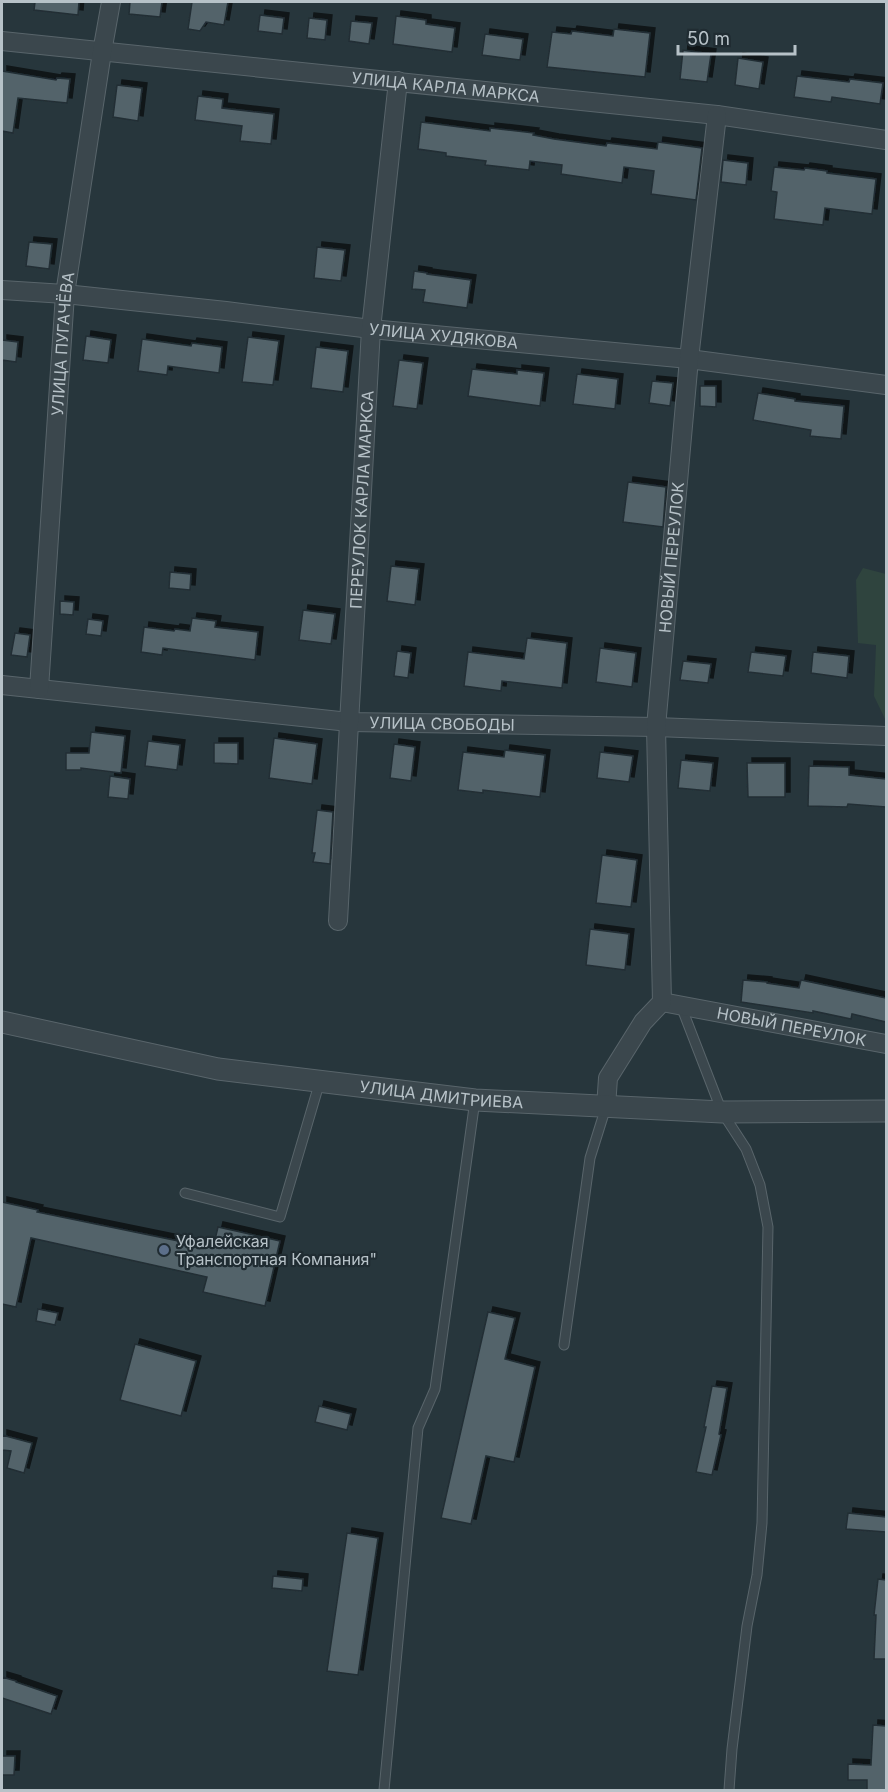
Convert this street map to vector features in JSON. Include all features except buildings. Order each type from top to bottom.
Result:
[{"type":"street","name":"УЛИЦА ПУГАЧЁВА","points":[[39,689],[65,294],[111,2]]},
{"type":"street","name":"УЛИЦА КАРЛА МАРКСА","points":[[2,41],[717,115],[886,140]]},
{"type":"street","name":"ПЕРЕУЛОК КАРЛА МАРКСА","points":[[338,921],[371,329],[398,81]]},
{"type":"street","name":"НОВЫЙ ПЕРЕУЛОК","points":[[717,115],[689,359],[656,728],[662,1002],[886,1044]]},
{"type":"street","name":"УЛИЦА ХУДЯКОВА","points":[[2,290],[65,294],[371,329],[689,359],[886,385]]},
{"type":"street","name":"УЛИЦА СВОБОДЫ","points":[[2,685],[349,722],[656,728],[886,736]]},
{"type":"street","points":[[606,1107],[608,1078],[643,1022],[662,1002]]},
{"type":"street","name":"УЛИЦА ДМИТРИЕВА","points":[[2,1022],[218,1069],[474,1100],[722,1112],[886,1111]]},
{"type":"lane","points":[[681,1006],[722,1112],[746,1149],[760,1185],[768,1227],[762,1523],[757,1575],[745,1637],[729,1791]]},
{"type":"lane","points":[[185,1193],[280,1217],[320,1081]]},
{"type":"lane","points":[[384,1791],[418,1428],[435,1389],[474,1100]]},
{"type":"lane","points":[[564,1345],[590,1158],[606,1107]]},
{"type":"green space","points":[[863,568],[886,574],[886,721],[874,696],[876,645],[858,643],[856,580]]},
{"type":"place","name":"Уфалейская Транспортная Компания\"","points":[[164,1250]]}]
